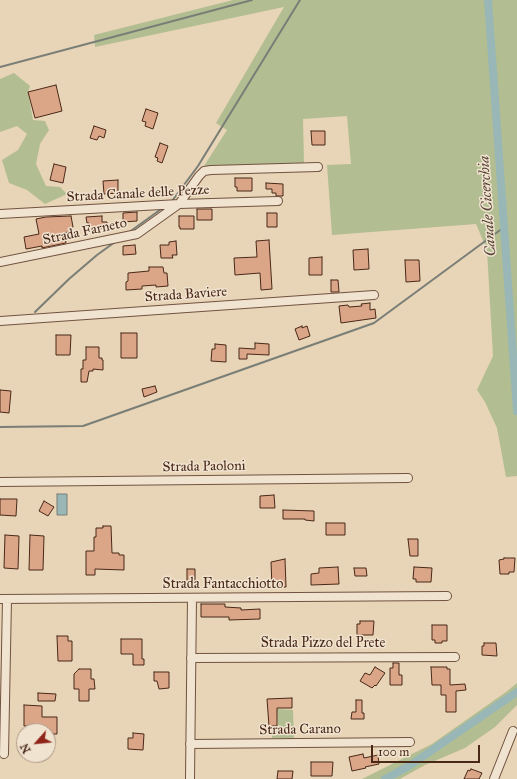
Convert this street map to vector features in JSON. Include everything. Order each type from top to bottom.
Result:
[{"type":"street","name":"Strada Farneto","points":[[0,262],[124,238],[142,231],[179,204],[198,176],[207,170],[318,167]]},
{"type":"street","name":"Strada Canale delle Pezze","points":[[0,214],[179,204],[278,201]]},
{"type":"street","name":"Strada Baviere","points":[[0,321],[374,295]]},
{"type":"street","name":"Strada Paoloni","points":[[0,482],[408,478]]},
{"type":"street","name":"Strada Fantacchiotto","points":[[4,599],[447,596]]},
{"type":"street","points":[[190,779],[192,598]]},
{"type":"street","points":[[4,599],[4,754]]},
{"type":"street","name":"Strada Pizzo del Prete","points":[[191,658],[455,657]]},
{"type":"street","points":[[494,779],[513,731]]},
{"type":"street","name":"Strada Carano","points":[[190,744],[410,742]]},
{"type":"green space","points":[[233,0],[517,0],[517,476],[506,477],[497,428],[485,402],[477,390],[493,356],[487,250],[476,224],[332,235],[327,165],[351,164],[347,116],[303,119],[304,164],[204,166],[227,130],[216,123],[284,7],[95,47],[94,35]]},
{"type":"green space","points":[[14,73],[30,86],[28,92],[33,120],[45,121],[49,130],[40,144],[36,164],[46,186],[60,187],[67,194],[45,204],[27,190],[9,183],[2,160],[18,150],[27,134],[17,126],[0,132],[0,79]]},
{"type":"green space","points":[[517,683],[517,705],[495,727],[465,748],[425,765],[400,779],[362,779],[432,744]]},
{"type":"green space","points":[[277,709],[293,710],[294,739],[272,738],[272,729],[277,729],[278,727],[282,726],[278,725]]},
{"type":"water","points":[[57,494],[67,494],[67,515],[57,515]]},
{"type":"building","points":[[56,85],[62,111],[35,118],[28,92]]},
{"type":"building","points":[[146,109],[158,113],[153,129],[145,126],[146,122],[142,121]]},
{"type":"building","points":[[94,126],[106,130],[104,138],[99,136],[97,140],[90,138]]},
{"type":"building","points":[[311,131],[325,131],[325,145],[312,145]]},
{"type":"building","points":[[160,143],[168,146],[162,163],[157,161],[158,158],[155,157]]},
{"type":"building","points":[[54,164],[66,167],[63,183],[50,180]]},
{"type":"building","points":[[235,178],[252,178],[252,191],[237,191],[237,187],[235,187]]},
{"type":"building","points":[[118,180],[118,193],[104,194],[103,181]]},
{"type":"building","points":[[266,183],[283,184],[283,196],[276,196],[276,193],[272,193],[272,189],[266,189]]},
{"type":"building","points":[[197,209],[212,209],[212,220],[197,220]]},
{"type":"building","points":[[137,212],[137,221],[123,222],[123,213]]},
{"type":"building","points":[[267,213],[277,213],[277,227],[267,227]]},
{"type":"building","points":[[71,216],[73,227],[71,228],[72,231],[64,233],[66,243],[42,248],[42,246],[26,249],[24,237],[39,234],[36,219]]},
{"type":"building","points":[[102,216],[102,222],[107,222],[107,228],[90,229],[86,217]]},
{"type":"building","points":[[179,216],[194,216],[194,229],[180,229]]},
{"type":"building","points":[[269,240],[272,289],[261,290],[260,273],[235,275],[234,258],[257,257],[256,241]]},
{"type":"building","points":[[176,241],[177,255],[172,255],[173,258],[161,258],[160,245],[169,245],[169,242]]},
{"type":"building","points":[[135,245],[136,254],[123,255],[123,246]]},
{"type":"building","points":[[368,249],[369,269],[354,270],[353,250]]},
{"type":"building","points":[[322,257],[322,275],[309,275],[309,258]]},
{"type":"building","points":[[405,260],[419,260],[420,281],[406,282]]},
{"type":"building","points":[[149,267],[163,267],[164,273],[167,273],[168,286],[142,286],[142,289],[126,290],[128,273],[149,271]]},
{"type":"building","points":[[331,280],[338,280],[339,292],[331,292]]},
{"type":"building","points":[[370,303],[370,310],[375,309],[376,318],[341,323],[339,306],[362,306],[361,304]]},
{"type":"building","points":[[302,326],[302,328],[307,326],[310,336],[299,340],[295,329]]},
{"type":"building","points":[[121,333],[137,333],[137,358],[121,358]]},
{"type":"building","points":[[56,335],[71,335],[70,355],[56,355]]},
{"type":"building","points":[[255,343],[269,344],[269,355],[247,354],[247,359],[239,359],[239,348],[255,349]]},
{"type":"building","points":[[215,344],[226,345],[226,362],[211,361],[212,349],[215,349]]},
{"type":"building","points":[[86,347],[99,347],[99,358],[102,358],[103,360],[103,370],[93,369],[93,371],[89,371],[87,382],[81,382],[83,360],[86,360]]},
{"type":"building","points":[[155,386],[157,392],[144,397],[142,389]]},
{"type":"building","points":[[0,390],[11,391],[9,413],[0,412]]},
{"type":"building","points":[[274,495],[275,508],[260,508],[260,496]]},
{"type":"building","points":[[0,499],[17,499],[16,516],[0,515]]},
{"type":"building","points":[[44,501],[54,507],[48,516],[39,511]]},
{"type":"building","points":[[283,510],[314,511],[314,521],[305,519],[283,519]]},
{"type":"building","points":[[326,523],[345,523],[345,535],[326,535]]},
{"type":"building","points":[[103,526],[111,526],[112,553],[124,555],[124,570],[95,569],[95,575],[86,575],[86,551],[94,551],[94,537],[96,537],[96,528],[103,528]]},
{"type":"building","points":[[5,535],[19,536],[18,569],[4,568]]},
{"type":"building","points":[[30,535],[44,536],[43,570],[29,570]]},
{"type":"building","points":[[408,539],[418,539],[418,556],[410,556]]},
{"type":"building","points":[[504,558],[515,558],[514,572],[509,572],[509,574],[500,574],[499,560]]},
{"type":"building","points":[[285,559],[286,587],[275,587],[275,585],[272,586],[271,562]]},
{"type":"building","points":[[338,567],[339,584],[311,585],[311,574],[319,573],[319,568]]},
{"type":"building","points":[[414,567],[432,568],[431,582],[416,582],[416,579],[413,579]]},
{"type":"building","points":[[354,568],[366,568],[367,576],[355,576]]},
{"type":"building","points":[[187,569],[195,569],[195,583],[187,583]]},
{"type":"building","points":[[201,604],[225,604],[225,607],[241,608],[241,610],[260,609],[260,619],[229,620],[229,617],[201,617]]},
{"type":"building","points":[[360,621],[374,621],[373,635],[357,635],[357,624],[360,624]]},
{"type":"building","points":[[432,625],[447,625],[447,641],[435,643],[435,640],[432,640]]},
{"type":"building","points":[[57,636],[68,636],[68,641],[72,641],[72,661],[58,661]]},
{"type":"building","points":[[121,639],[142,639],[142,659],[144,659],[144,665],[133,665],[133,654],[121,654]]},
{"type":"building","points":[[484,643],[496,643],[497,656],[482,655],[482,646],[484,646]]},
{"type":"building","points":[[393,663],[399,663],[399,675],[402,675],[402,685],[390,685],[390,668],[393,668]]},
{"type":"building","points":[[375,667],[385,673],[376,686],[375,685],[372,688],[360,681],[365,673],[370,675]]},
{"type":"building","points":[[431,667],[447,667],[447,669],[450,669],[450,685],[465,684],[466,690],[456,691],[456,712],[446,712],[446,695],[441,695],[441,685],[432,685]]},
{"type":"building","points":[[79,669],[91,669],[91,679],[94,679],[95,689],[89,689],[89,701],[79,701],[79,689],[74,689],[74,674]]},
{"type":"building","points":[[154,672],[169,672],[169,688],[159,689],[157,681],[154,681]]},
{"type":"building","points":[[38,693],[56,694],[55,701],[38,701]]},
{"type":"building","points":[[292,698],[292,708],[277,708],[277,726],[269,726],[267,699]]},
{"type":"building","points":[[356,700],[362,700],[362,713],[364,713],[364,719],[351,719],[352,712],[356,712]]},
{"type":"building","points":[[24,705],[42,706],[42,717],[57,717],[57,734],[56,723],[24,723]]},
{"type":"building","points":[[133,733],[144,734],[143,750],[128,749],[128,738],[133,738]]},
{"type":"building","points":[[363,754],[364,758],[378,755],[379,764],[352,771],[349,757]]},
{"type":"building","points":[[311,762],[333,762],[332,776],[311,776]]},
{"type":"building","points":[[471,769],[482,773],[479,779],[464,779],[468,770],[470,771]]},
{"type":"building","points":[[278,771],[293,771],[292,779],[277,779]]},
{"type":"waterway","points":[[0,67],[252,0]]},
{"type":"waterway","points":[[172,201],[198,166],[300,0]]},
{"type":"waterway","name":"Canale Cicerchia","points":[[488,0],[517,411]]},
{"type":"waterway","points":[[128,233],[164,207]]},
{"type":"waterway","points":[[0,427],[83,426],[374,323],[503,228]]},
{"type":"waterway","points":[[35,312],[69,279],[115,242]]},
{"type":"waterway","points":[[385,779],[409,766],[517,692]]}]
